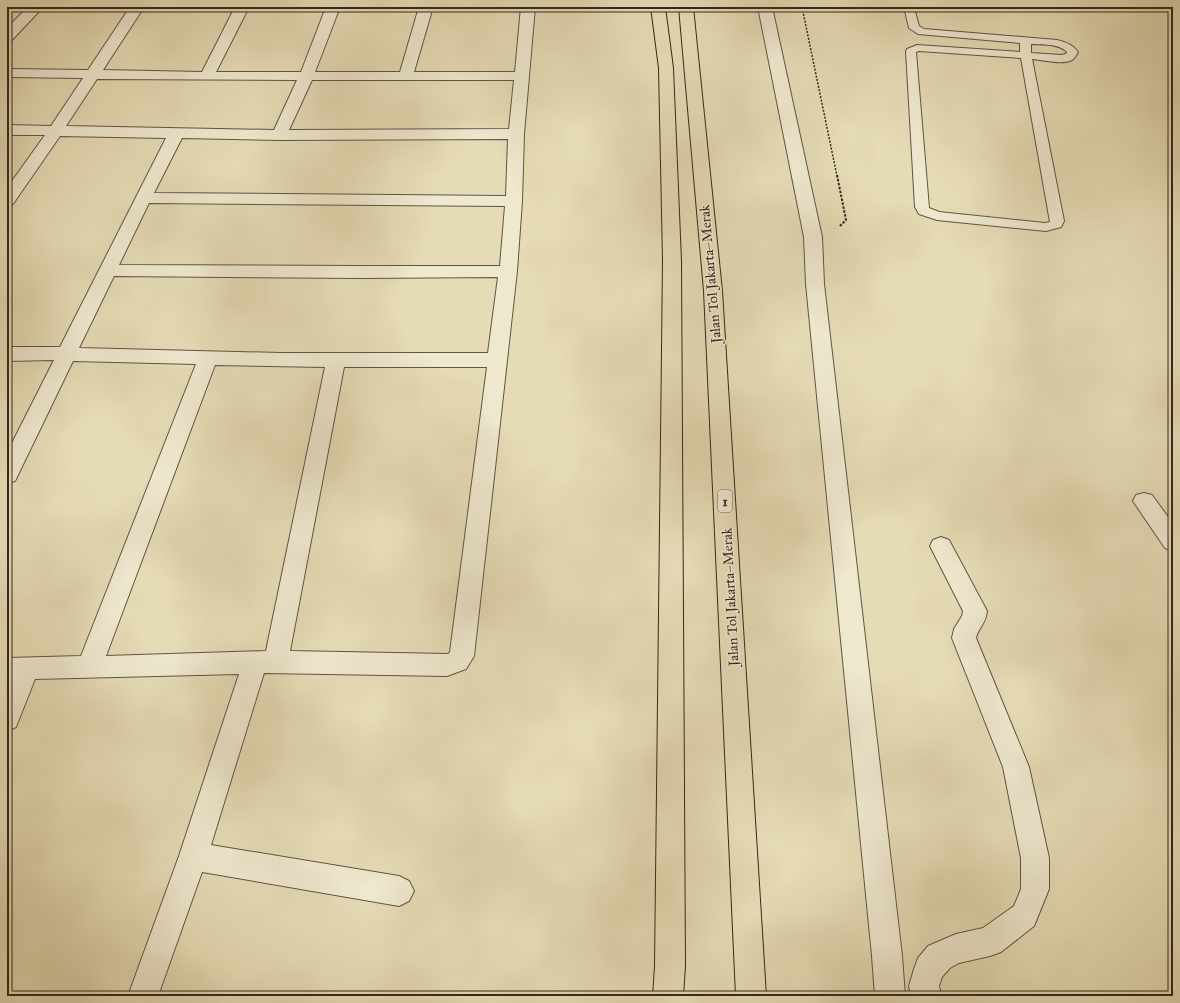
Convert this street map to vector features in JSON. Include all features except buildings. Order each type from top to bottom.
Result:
[{"type":"highway","points":[[658,7],[666,68],[672,261],[670,951],[668,996]]},
{"type":"highway","name":"Jalan Tol Jakarta–Merak","points":[[686,7],[713,291],[751,996]]},
{"type":"street","points":[[7,37],[12,25],[36,7]]},
{"type":"street","points":[[7,200],[56,130],[137,7]]},
{"type":"street","points":[[207,76],[242,7]]},
{"type":"street","points":[[279,135],[307,75],[333,7]]},
{"type":"street","points":[[406,76],[426,7]]},
{"type":"street","points":[[7,719],[16,669],[266,663],[447,665],[459,661],[462,656],[508,271],[514,201],[516,134],[528,7]]},
{"type":"street","points":[[765,7],[812,237],[817,300],[890,996]]},
{"type":"street","points":[[7,73],[94,73],[207,76],[522,76]]},
{"type":"street","points":[[7,130],[279,135],[516,134]]},
{"type":"street","points":[[7,475],[66,353],[177,132]]},
{"type":"street","points":[[143,198],[514,201]]},
{"type":"street","points":[[108,270],[361,272],[508,271]]},
{"type":"street","points":[[7,354],[66,353],[208,358],[336,360],[498,360]]},
{"type":"street","points":[[89,667],[208,358]]},
{"type":"street","points":[[143,996],[193,856],[266,663],[336,360]]},
{"type":"street","points":[[1144,501],[1173,542]]},
{"type":"street","points":[[926,996],[924,986],[929,969],[939,957],[956,949],[990,942],[1024,916],[1036,889],[1035,858],[1016,767],[964,638],[966,629],[974,620],[975,611],[941,546]]},
{"type":"street","points":[[193,856],[399,891]]},
{"type":"lane","points":[[906,7],[910,10],[914,28],[922,32],[1025,40],[1057,43],[1068,47],[1073,52],[1072,55],[1064,58],[1026,56],[917,48],[911,51],[920,202],[924,211],[937,216],[1038,226],[1052,226],[1056,224],[1057,221],[1026,56],[1025,40]]},
{"type":"path","points":[[802,7],[846,220],[839,227],[828,234],[812,237]]}]
